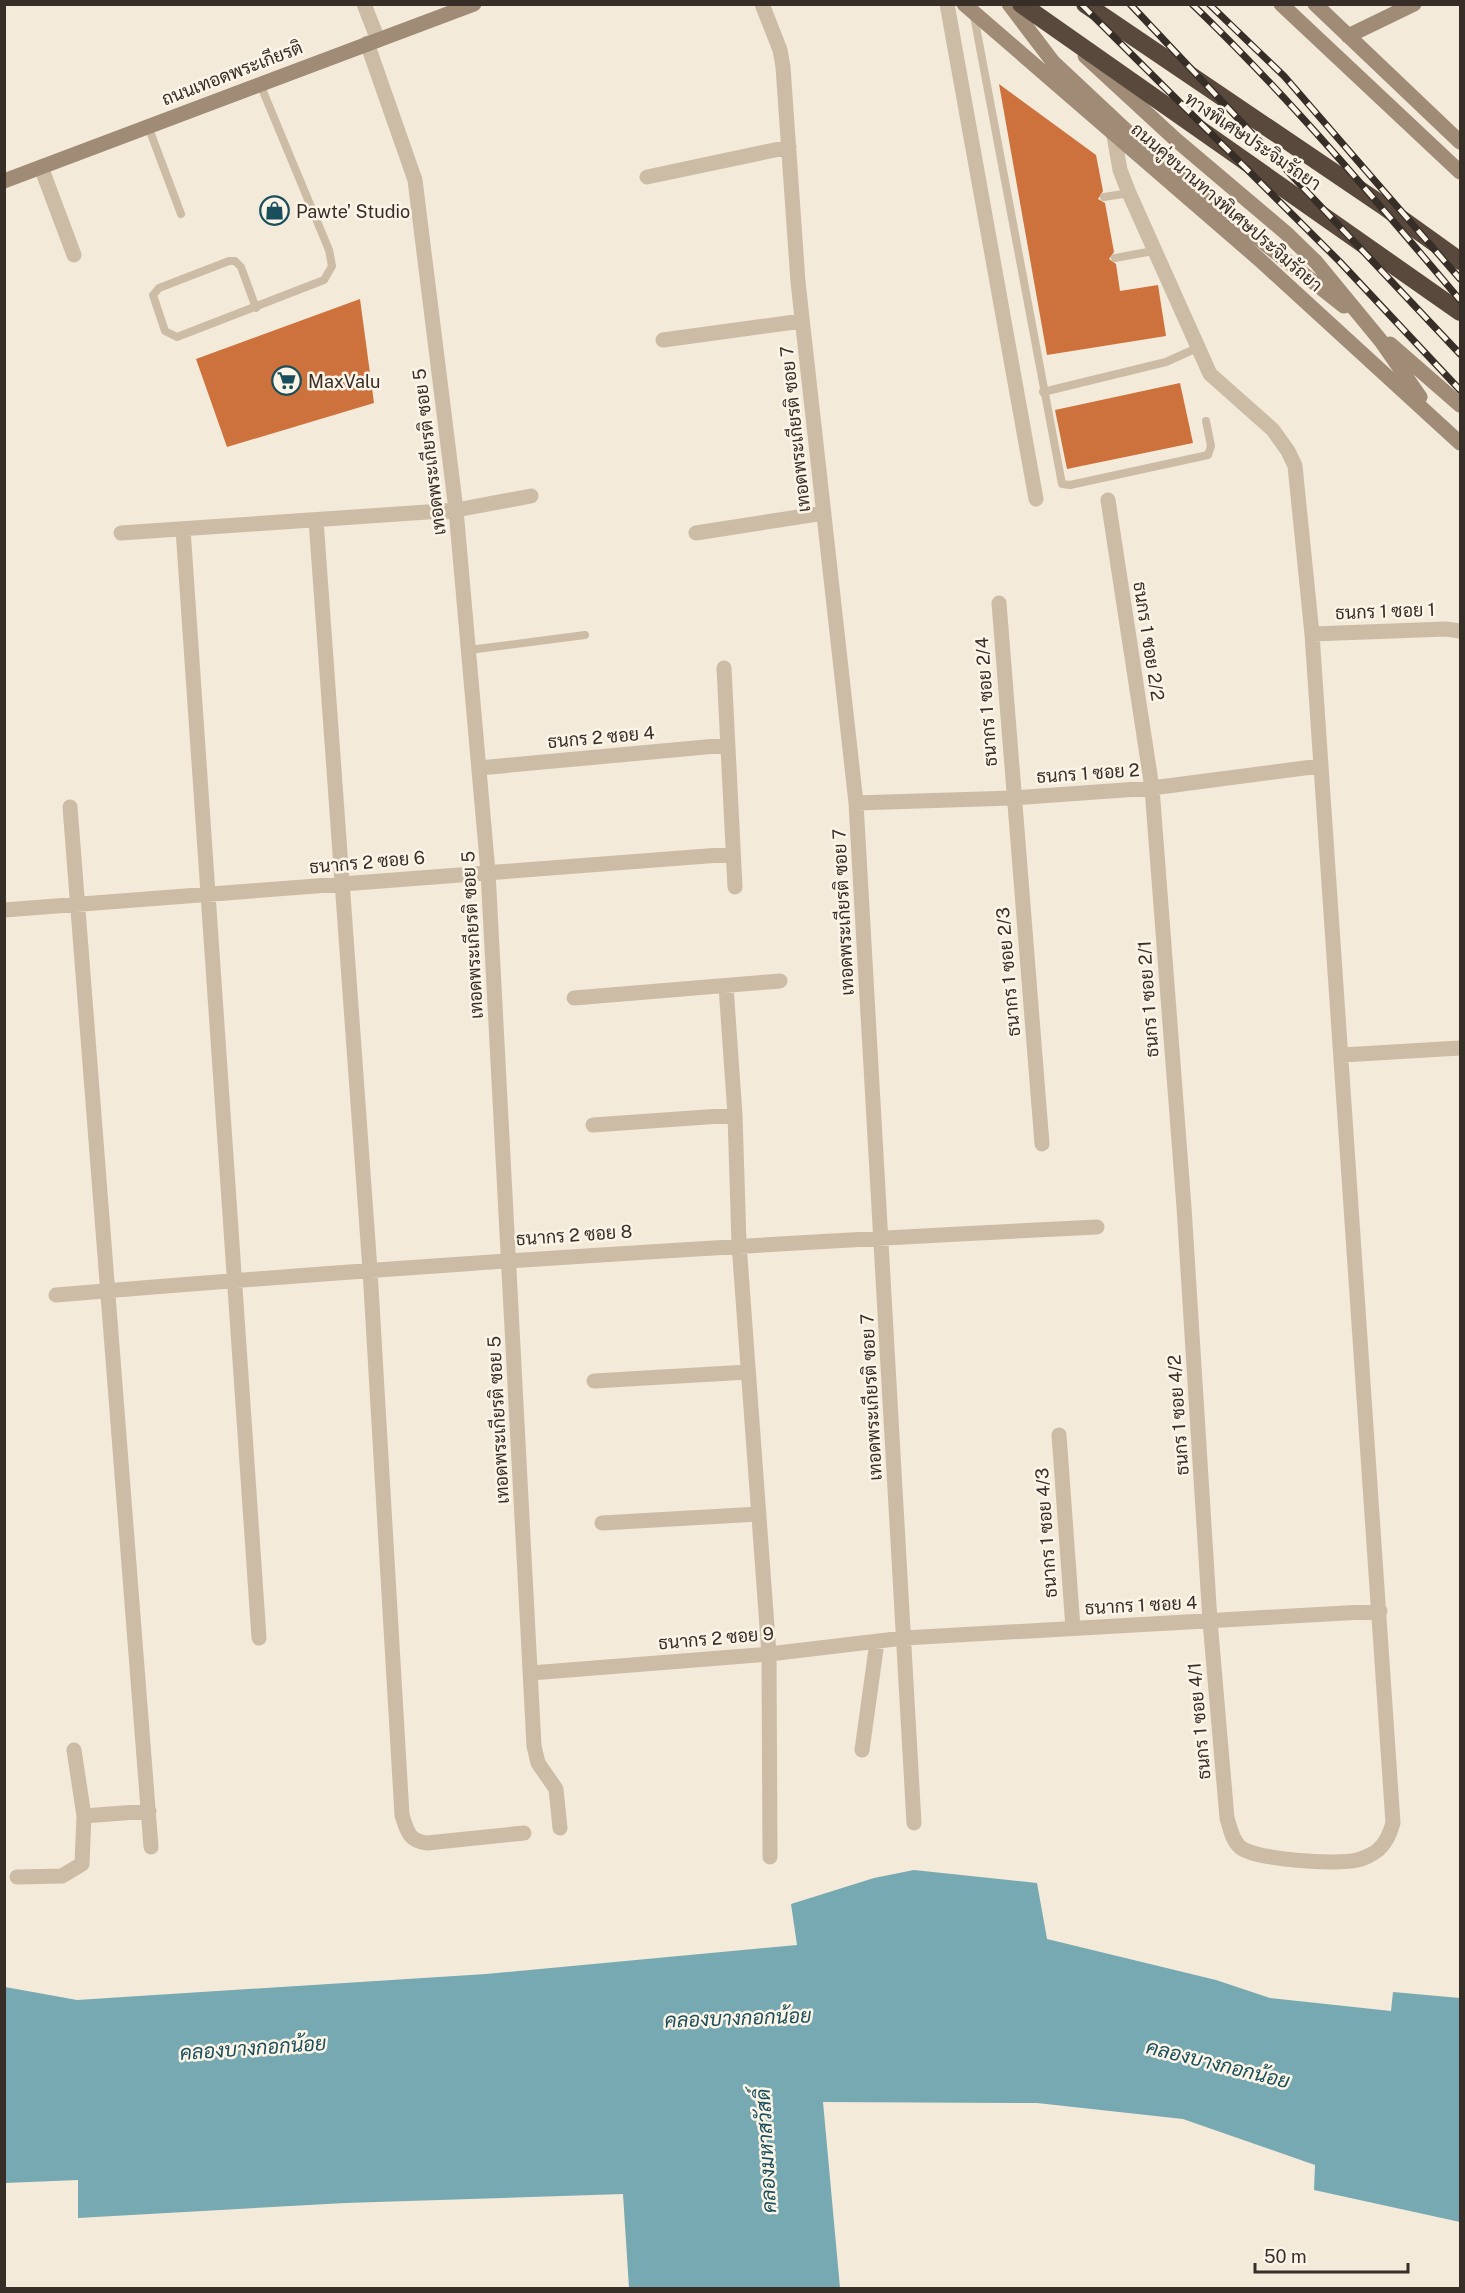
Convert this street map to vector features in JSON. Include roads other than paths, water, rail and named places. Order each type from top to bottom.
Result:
[{"type":"highway","name":"ทางพิเศษประจิมรัถยา","points":[[1021,4],[1461,312]]},
{"type":"highway","name":"ทางพิเศษประจิมรัถยา","points":[[1085,4],[1461,261]]},
{"type":"main road","name":"ถนนเทอดพระเกียรติ","points":[[4,182],[41,166],[474,4]]},
{"type":"main road","points":[[1009,4],[1053,62],[1080,90],[1151,154]]},
{"type":"main road","points":[[1032,4],[1124,93],[1286,233],[1316,262],[1381,341],[1437,421]]},
{"type":"main road","points":[[1281,4],[1461,172]]},
{"type":"main road","points":[[1315,4],[1461,142]]},
{"type":"main road","points":[[1348,36],[1414,4]]},
{"type":"main road","name":"ถนนคู่ขนานทางพิเศษประจิมรัถยา","points":[[969,9],[1260,260],[1461,443]]},
{"type":"main road","points":[[1025,59],[1151,154],[1350,311],[1461,405]]},
{"type":"street","name":"เทอดพระเกียรติ ซอย 5","points":[[364,4],[372,42],[415,180],[456,510],[488,872],[534,1746],[538,1763],[556,1789],[560,1828]]},
{"type":"street","name":"เทอดพระเกียรติ ซอย 7","points":[[762,4],[780,50],[802,321],[856,803],[883,1237],[915,1823]]},
{"type":"street","points":[[947,4],[1036,499]]},
{"type":"street","name":"ธนกร 1 ซอย 4/1","points":[[1114,136],[1120,170],[1129,193],[1210,374],[1273,430],[1288,451],[1295,466],[1312,634],[1393,1823],[1388,1839],[1377,1851],[1356,1861],[1273,1860],[1254,1856],[1240,1847],[1232,1837],[1227,1818],[1210,1621]]},
{"type":"street","points":[[647,177],[789,147]]},
{"type":"street","points":[[41,166],[74,255]]},
{"type":"street","points":[[663,340],[802,321]]},
{"type":"street","points":[[122,533],[456,510],[531,496]]},
{"type":"street","name":"ธนกร 1 ซอย 2/2","points":[[1108,500],[1152,788]]},
{"type":"street","points":[[696,533],[824,513]]},
{"type":"street","points":[[316,520],[370,1270],[402,1815],[408,1835],[416,1842],[427,1843],[524,1833]]},
{"type":"street","points":[[183,529],[206,895],[237,1281],[259,1638]]},
{"type":"street","name":"ธนากร 1 ซอย 2/4","points":[[999,603],[1013,798]]},
{"type":"street","name":"ธนกร 1 ซอย 1","points":[[1312,634],[1446,629],[1461,631]]},
{"type":"street","points":[[724,668],[735,886]]},
{"type":"street","name":"ธนกร 2 ซอย 4","points":[[479,768],[727,745]]},
{"type":"street","name":"ธนกร 1 ซอย 2","points":[[856,803],[1013,798],[1152,788],[1320,766]]},
{"type":"street","name":"ธนกร 1 ซอย 2/1","points":[[1152,788],[1184,1207]]},
{"type":"street","name":"ธนากร 1 ซอย 2/3","points":[[1013,798],[1042,1144]]},
{"type":"street","points":[[70,807],[80,904],[151,1847]]},
{"type":"street","name":"ธนากร 2 ซอย 6","points":[[4,910],[733,854]]},
{"type":"street","points":[[573,998],[780,981]]},
{"type":"street","points":[[726,986],[735,1115],[739,1244],[769,1654],[770,1857]]},
{"type":"street","points":[[1342,1055],[1461,1048]]},
{"type":"street","points":[[593,1125],[735,1115]]},
{"type":"street","name":"ธนกร 1 ซอย 4/2","points":[[1184,1207],[1210,1621]]},
{"type":"street","name":"ธนากร 2 ซอย 8","points":[[56,1295],[510,1259],[739,1244],[1097,1227]]},
{"type":"street","points":[[594,1381],[748,1371]]},
{"type":"street","name":"ธนากร 1 ซอย 4/3","points":[[1059,1435],[1073,1628]]},
{"type":"street","points":[[602,1523],[759,1514]]},
{"type":"street","name":"ธนากร 1 ซอย 4","points":[[904,1638],[1380,1611]]},
{"type":"street","name":"ธนากร 2 ซอย 9","points":[[531,1673],[769,1654],[904,1638]]},
{"type":"street","points":[[862,1750],[877,1642]]},
{"type":"street","points":[[17,1876],[62,1876],[82,1864],[84,1816],[74,1750]]},
{"type":"street","points":[[84,1816],[148,1812]]},
{"type":"lane","points":[[969,9],[988,82],[1059,476],[1065,486],[1208,455],[1211,446],[1206,421]]},
{"type":"lane","points":[[256,308],[236,261],[229,261],[159,288],[153,295],[165,331],[177,337],[256,308],[324,280],[332,266],[329,250],[260,84]]},
{"type":"lane","points":[[148,126],[181,214]]},
{"type":"lane","points":[[1104,197],[1129,193]]},
{"type":"lane","points":[[1115,258],[1153,251]]},
{"type":"lane","points":[[1043,392],[1166,362],[1197,348]]},
{"type":"lane","points":[[469,650],[585,635]]},
{"type":"water","points":[[914,1870],[1037,1883],[1047,1939],[1216,1980],[1270,1998],[1391,2011],[1393,1992],[1460,1998],[1460,2222],[1314,2190],[1315,2165],[1183,2119],[1037,2103],[823,2102],[840,2288],[629,2288],[623,2194],[345,2203],[78,2218],[78,2180],[5,2183],[5,1987],[77,2000],[486,1974],[797,1945],[791,1904],[874,1878]]},
{"type":"railway","points":[[1081,4],[1340,262],[1460,390]]},
{"type":"railway","points":[[1130,4],[1460,354]]},
{"type":"railway","points":[[1192,4],[1297,112],[1460,300]]},
{"type":"railway","points":[[1209,4],[1284,76],[1460,279]]},
{"type":"place","name":"Pawte' Studio","points":[[275,211]]},
{"type":"place","name":"MaxValu","points":[[287,381]]},
{"type":"water label","name":"คลองบางกอกน้อย","points":[[738,2018]]},
{"type":"water label","name":"คลองบางกอกน้อย","points":[[253,2048]]},
{"type":"water label","name":"คลองบางกอกน้อย","points":[[1218,2064]]},
{"type":"water label","name":"คลองมหาสวัสดิ์","points":[[766,2151]]}]
